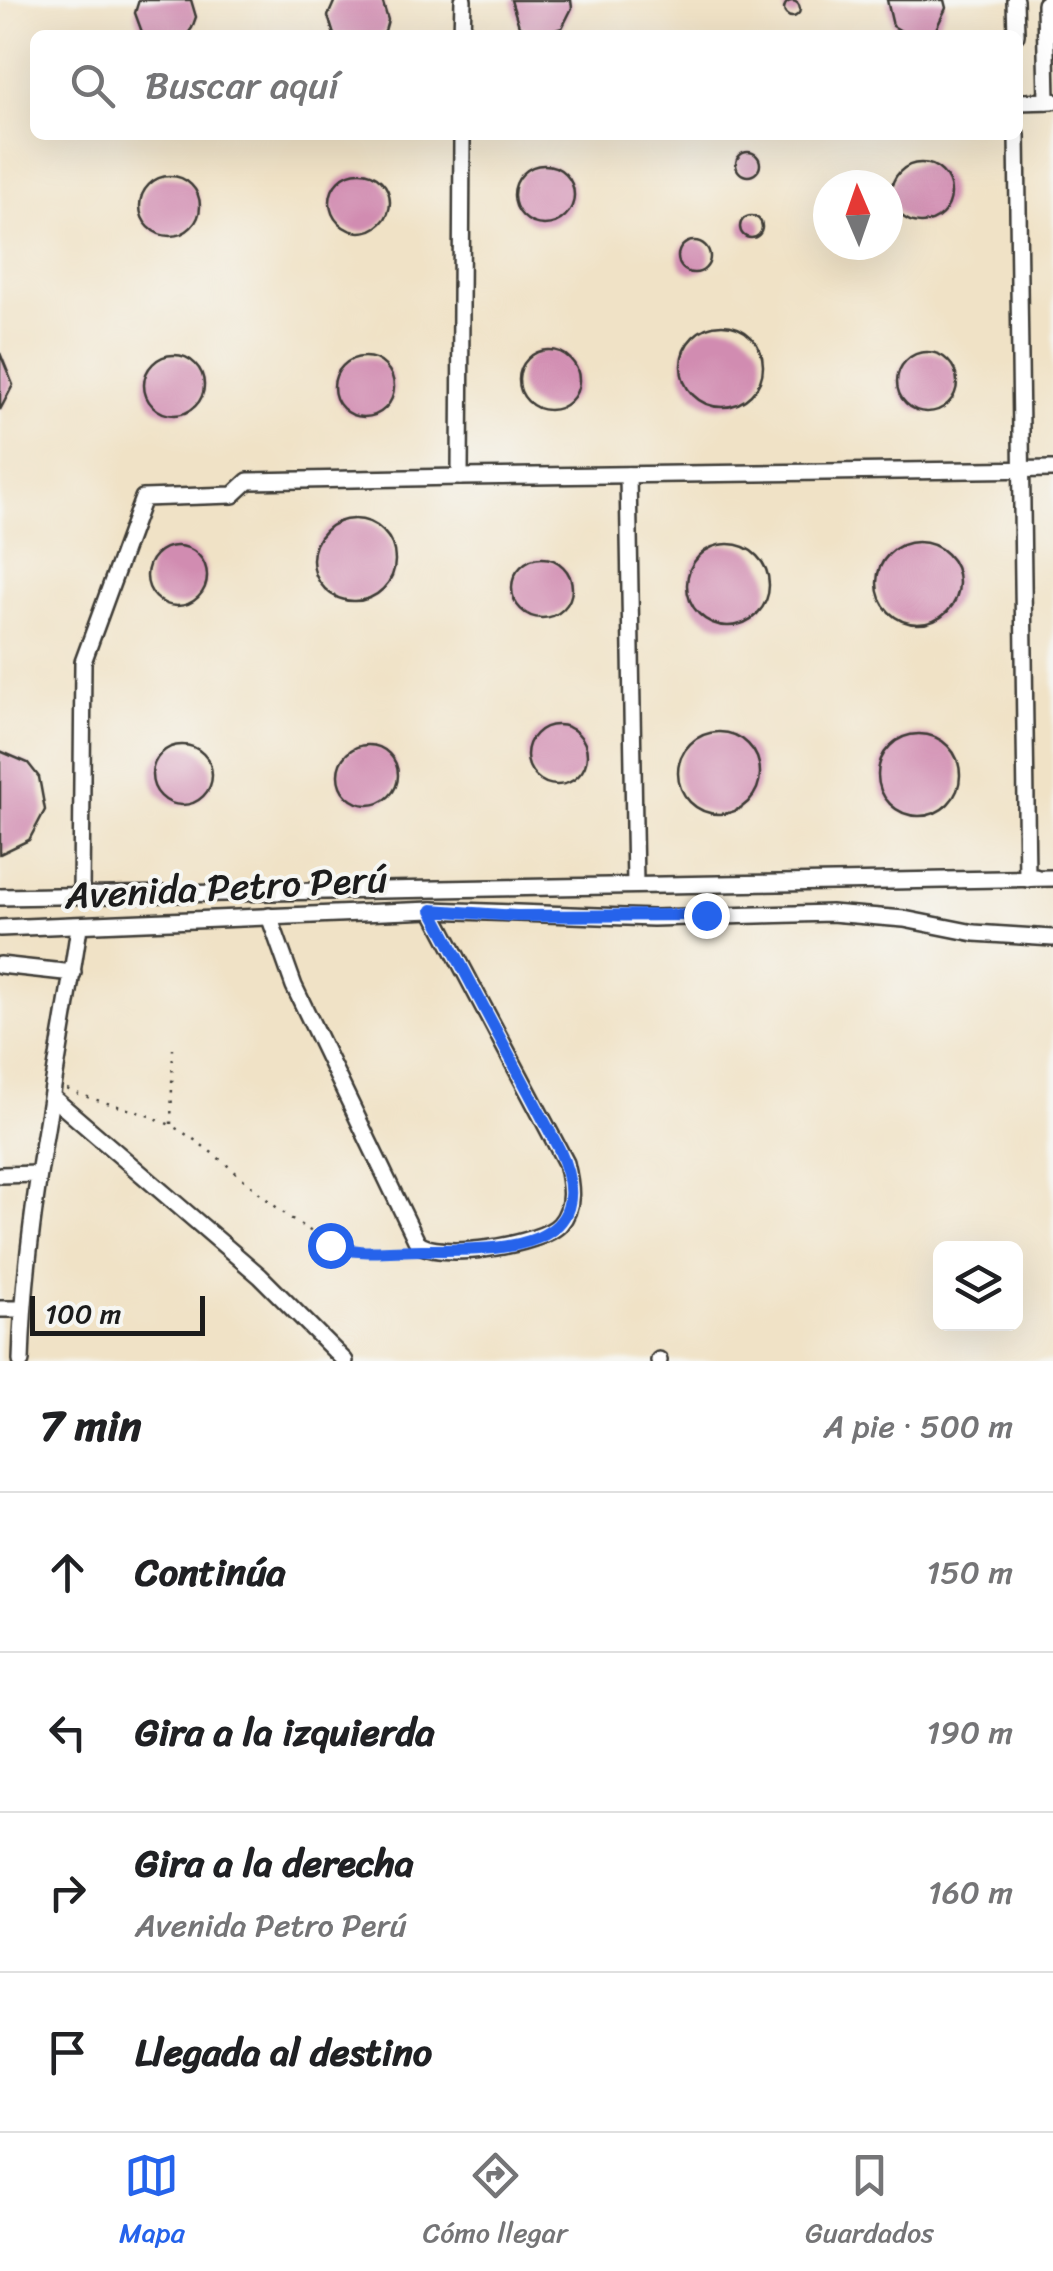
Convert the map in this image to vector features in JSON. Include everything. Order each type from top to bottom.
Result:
[{"type":"street","points":[[462,0],[462,30]]},
{"type":"street","points":[[1016,0],[1016,30]]},
{"type":"street","points":[[1023,102],[1050,101],[1045,4],[1053,4]]},
{"type":"street","points":[[460,476],[462,140]]},
{"type":"street","points":[[1017,140],[1027,878]]},
{"type":"street","points":[[81,896],[83,662],[143,498],[232,495],[248,482],[1053,469]]},
{"type":"street","points":[[628,475],[636,886]]},
{"type":"street","points":[[0,897],[1053,875]]},
{"type":"street","points":[[268,916],[335,1075],[423,1250],[532,1242],[557,1228],[571,1190],[559,1149],[432,910]]},
{"type":"street","name":"Avenida Petro Perú","points":[[0,928],[80,928],[432,910],[654,918],[831,913],[904,919],[974,933],[1053,938]]},
{"type":"street","points":[[21,1361],[22,1309],[38,1174],[80,928]]},
{"type":"street","points":[[0,965],[73,973]]},
{"type":"street","points":[[54,1090],[260,1276],[345,1361]]},
{"type":"street","points":[[0,1174],[38,1174]]},
{"type":"street","points":[[0,1308],[22,1309]]},
{"type":"path","points":[[171,1125],[173,1049]]},
{"type":"path","points":[[54,1090],[171,1125],[330,1245],[364,1253],[423,1250]]},
{"type":"building","points":[[139,0],[191,0],[196,17],[191,30],[141,30],[135,13]]},
{"type":"building","points":[[335,0],[382,0],[388,20],[385,30],[332,30],[328,16]]},
{"type":"building","points":[[511,0],[571,0],[572,8],[562,28],[527,30],[519,26]]},
{"type":"building","points":[[887,0],[944,0],[946,8],[934,30],[900,30],[893,26]]},
{"type":"building","points":[[792,1],[800,9],[792,17],[784,9]]},
{"type":"building","points":[[748,152],[757,155],[757,173],[748,176],[739,173],[736,164],[739,155]]},
{"type":"building","points":[[921,163],[942,172],[951,193],[942,214],[921,223],[903,216],[903,170]]},
{"type":"building","points":[[544,165],[565,174],[574,195],[565,216],[544,225],[523,216],[514,195],[523,174]]},
{"type":"building","points":[[360,172],[381,181],[390,202],[381,223],[360,232],[339,223],[330,202],[339,181]]},
{"type":"building","points":[[170,176],[191,185],[200,206],[191,227],[170,236],[149,227],[140,206],[149,185]]},
{"type":"building","points":[[751,216],[759,219],[759,235],[751,238],[743,235],[740,227],[743,219]]},
{"type":"building","points":[[694,241],[705,246],[710,257],[705,268],[694,273],[683,268],[678,257],[683,246]]},
{"type":"building","points":[[722,325],[738,328],[751,337],[760,350],[760,382],[751,395],[738,404],[722,407],[706,404],[693,395],[684,382],[681,366],[684,350],[693,337],[706,328]]},
{"type":"building","points":[[549,350],[570,359],[579,380],[570,401],[549,410],[528,401],[519,380],[528,359]]},
{"type":"building","points":[[927,352],[948,361],[957,382],[948,403],[927,412],[906,403],[897,382],[906,361]]},
{"type":"building","points":[[0,353],[13,385],[0,410]]},
{"type":"building","points":[[174,355],[195,364],[204,385],[195,406],[174,415],[153,406],[144,385],[153,364]]},
{"type":"building","points":[[364,357],[385,366],[394,387],[385,408],[364,417],[343,408],[334,387],[343,366]]},
{"type":"building","points":[[354,519],[370,522],[383,531],[392,544],[392,576],[383,589],[370,598],[354,601],[338,598],[325,589],[316,576],[313,560],[316,544],[325,531],[338,522]]},
{"type":"building","points":[[918,542],[934,545],[947,554],[956,567],[956,599],[947,612],[934,621],[918,624],[902,621],[889,612],[880,599],[877,583],[880,567],[889,554],[902,545]]},
{"type":"building","points":[[728,544],[744,547],[757,556],[766,569],[766,601],[757,614],[744,623],[728,626],[712,623],[699,614],[690,601],[687,585],[690,569],[699,556],[712,547]]},
{"type":"building","points":[[177,546],[198,555],[207,576],[198,597],[177,606],[156,597],[147,576],[156,555]]},
{"type":"building","points":[[542,558],[563,567],[572,588],[563,609],[542,618],[521,609],[512,588],[521,567]]},
{"type":"building","points":[[557,725],[578,734],[587,755],[578,776],[557,785],[536,776],[527,755],[536,734]]},
{"type":"building","points":[[719,732],[735,735],[748,744],[757,757],[757,789],[748,802],[735,811],[719,814],[703,811],[690,802],[681,789],[678,773],[681,757],[690,744],[703,735]]},
{"type":"building","points":[[919,734],[935,737],[948,746],[957,759],[957,791],[948,804],[935,813],[919,816],[903,813],[890,804],[881,791],[878,775],[881,759],[890,746],[903,737]]},
{"type":"building","points":[[182,745],[203,754],[212,775],[203,796],[182,805],[161,796],[152,775],[161,754]]},
{"type":"building","points":[[368,745],[389,754],[398,775],[389,796],[368,805],[347,796],[338,775],[347,754]]},
{"type":"building","points":[[0,751],[28,763],[39,777],[45,810],[29,840],[0,854]]},
{"type":"route","points":[[330,1245],[364,1253],[509,1246],[546,1236],[565,1218],[570,1204],[566,1163],[432,910],[516,916],[706,915]]}]
